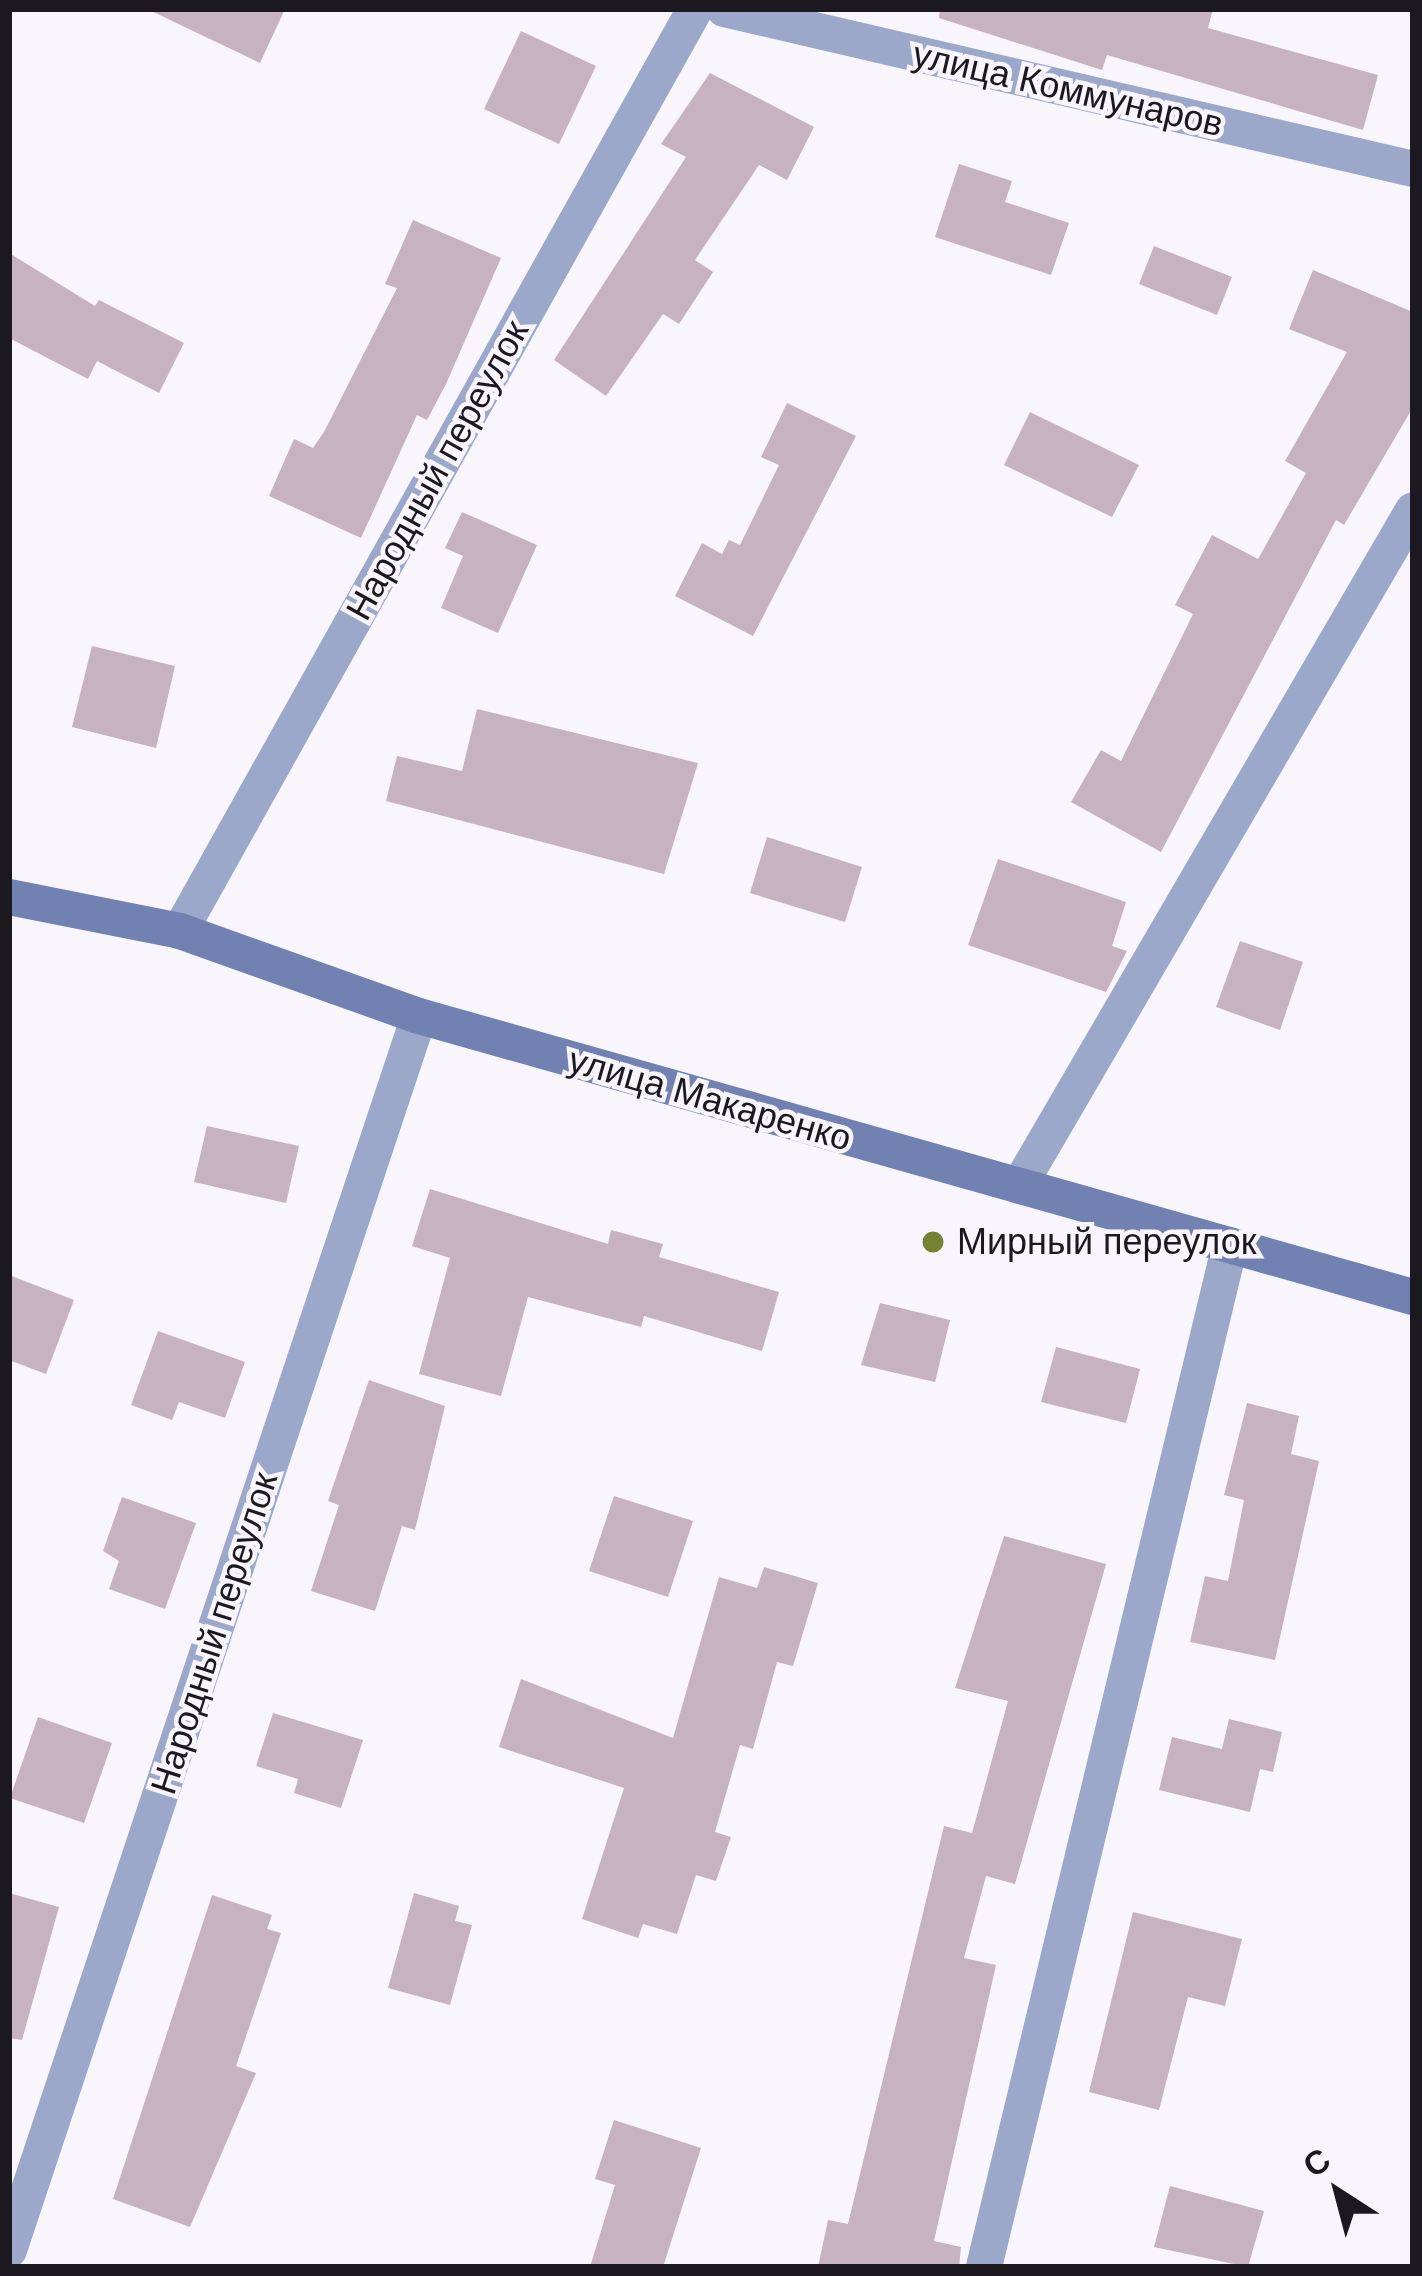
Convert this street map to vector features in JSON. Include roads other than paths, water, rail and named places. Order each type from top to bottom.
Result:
[{"type":"main road","name":"улица Макаренко","points":[[9,897],[180,931],[419,1016],[1413,1297]]},
{"type":"street","name":"Народный переулок","points":[[180,931],[695,9]]},
{"type":"street","name":"улица Коммунаров","points":[[724,9],[1413,169]]},
{"type":"street","points":[[1019,1186],[1413,510]]},
{"type":"street","name":"Народный переулок","points":[[9,2250],[419,1016]]},
{"type":"street","points":[[984,2267],[1230,1245]]},
{"type":"place","name":"Мирный переулок","points":[[933,1242]]}]
